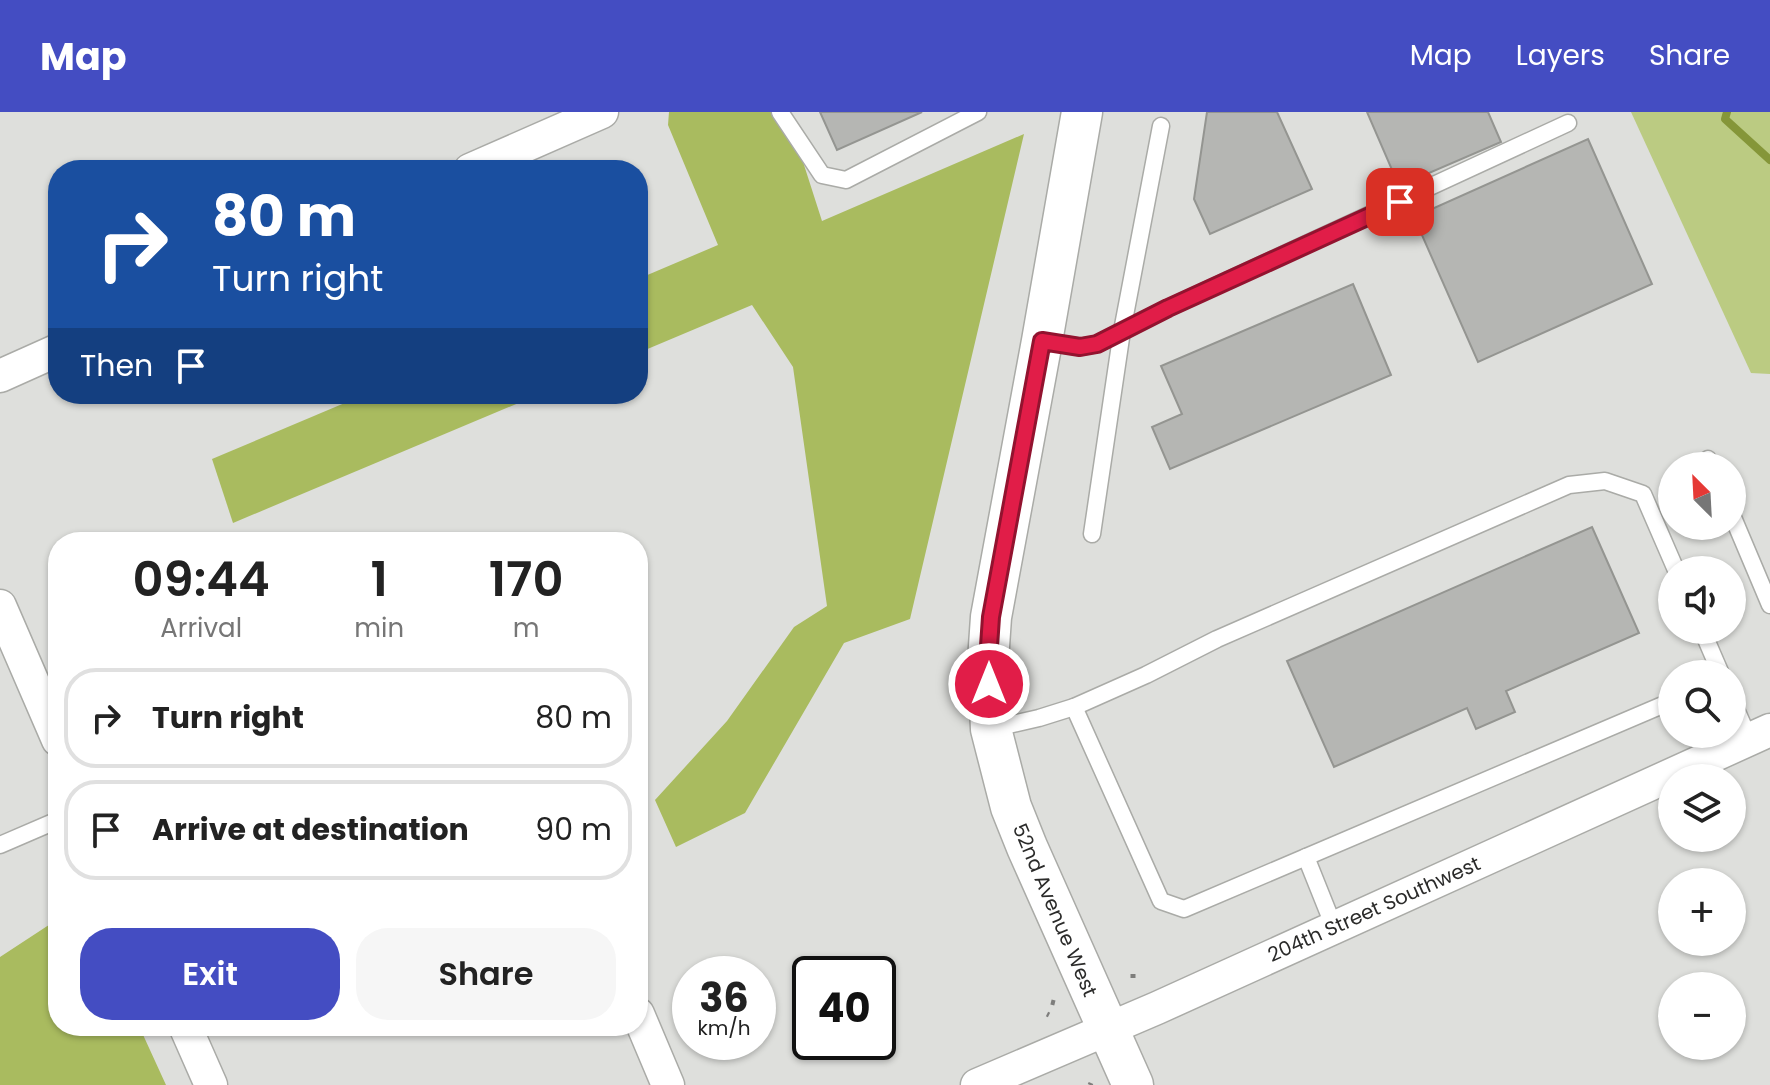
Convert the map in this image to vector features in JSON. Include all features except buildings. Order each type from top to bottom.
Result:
[{"type":"street","points":[[493,160],[602,112]]},
{"type":"street","name":"52nd Avenue West","points":[[1082,112],[991,617],[988,661],[991,729],[1011,807],[1133,1085]]},
{"type":"street","points":[[0,376],[48,354]]},
{"type":"street","points":[[0,606],[48,717]]},
{"type":"street","name":"204th Street Southwest","points":[[977,1085],[1108,1029],[1760,734]]},
{"type":"street","points":[[189,1036],[211,1085]]},
{"type":"street","points":[[647,1036],[668,1085]]},
{"type":"lane","points":[[780,112],[822,175],[846,180],[978,112]]},
{"type":"lane","points":[[1042,341],[1080,347],[1097,344],[1168,308],[1568,123]]},
{"type":"lane","points":[[1092,534],[1122,331],[1161,126]]},
{"type":"lane","points":[[991,729],[1074,707],[1217,639],[1569,485],[1605,481],[1643,494],[1670,556]]},
{"type":"lane","points":[[1743,540],[1770,605]]},
{"type":"lane","points":[[1074,707],[1161,901],[1184,909],[1658,707]]},
{"type":"lane","points":[[1746,717],[1760,734]]},
{"type":"lane","points":[[0,845],[48,824]]},
{"type":"lane","points":[[1306,857],[1334,927]]},
{"type":"green space","points":[[669,112],[787,112],[822,221],[1024,134],[910,619],[844,643],[745,813],[676,847],[655,800],[727,721],[794,627],[827,606],[793,367],[752,305],[648,349],[648,275],[718,245],[668,125]]},
{"type":"green space","points":[[1631,112],[1770,112],[1770,374],[1751,373]]},
{"type":"green space","points":[[342,404],[516,404],[233,523],[212,459]]},
{"type":"green space","points":[[48,926],[48,1036],[144,1036],[166,1085],[0,1085],[0,957]]},
{"type":"waterway","points":[[1727,112],[1725,119],[1770,160]]},
{"type":"route","points":[[989,684],[991,617],[1042,341],[1080,347],[1097,344],[1168,308],[1400,202]]}]
